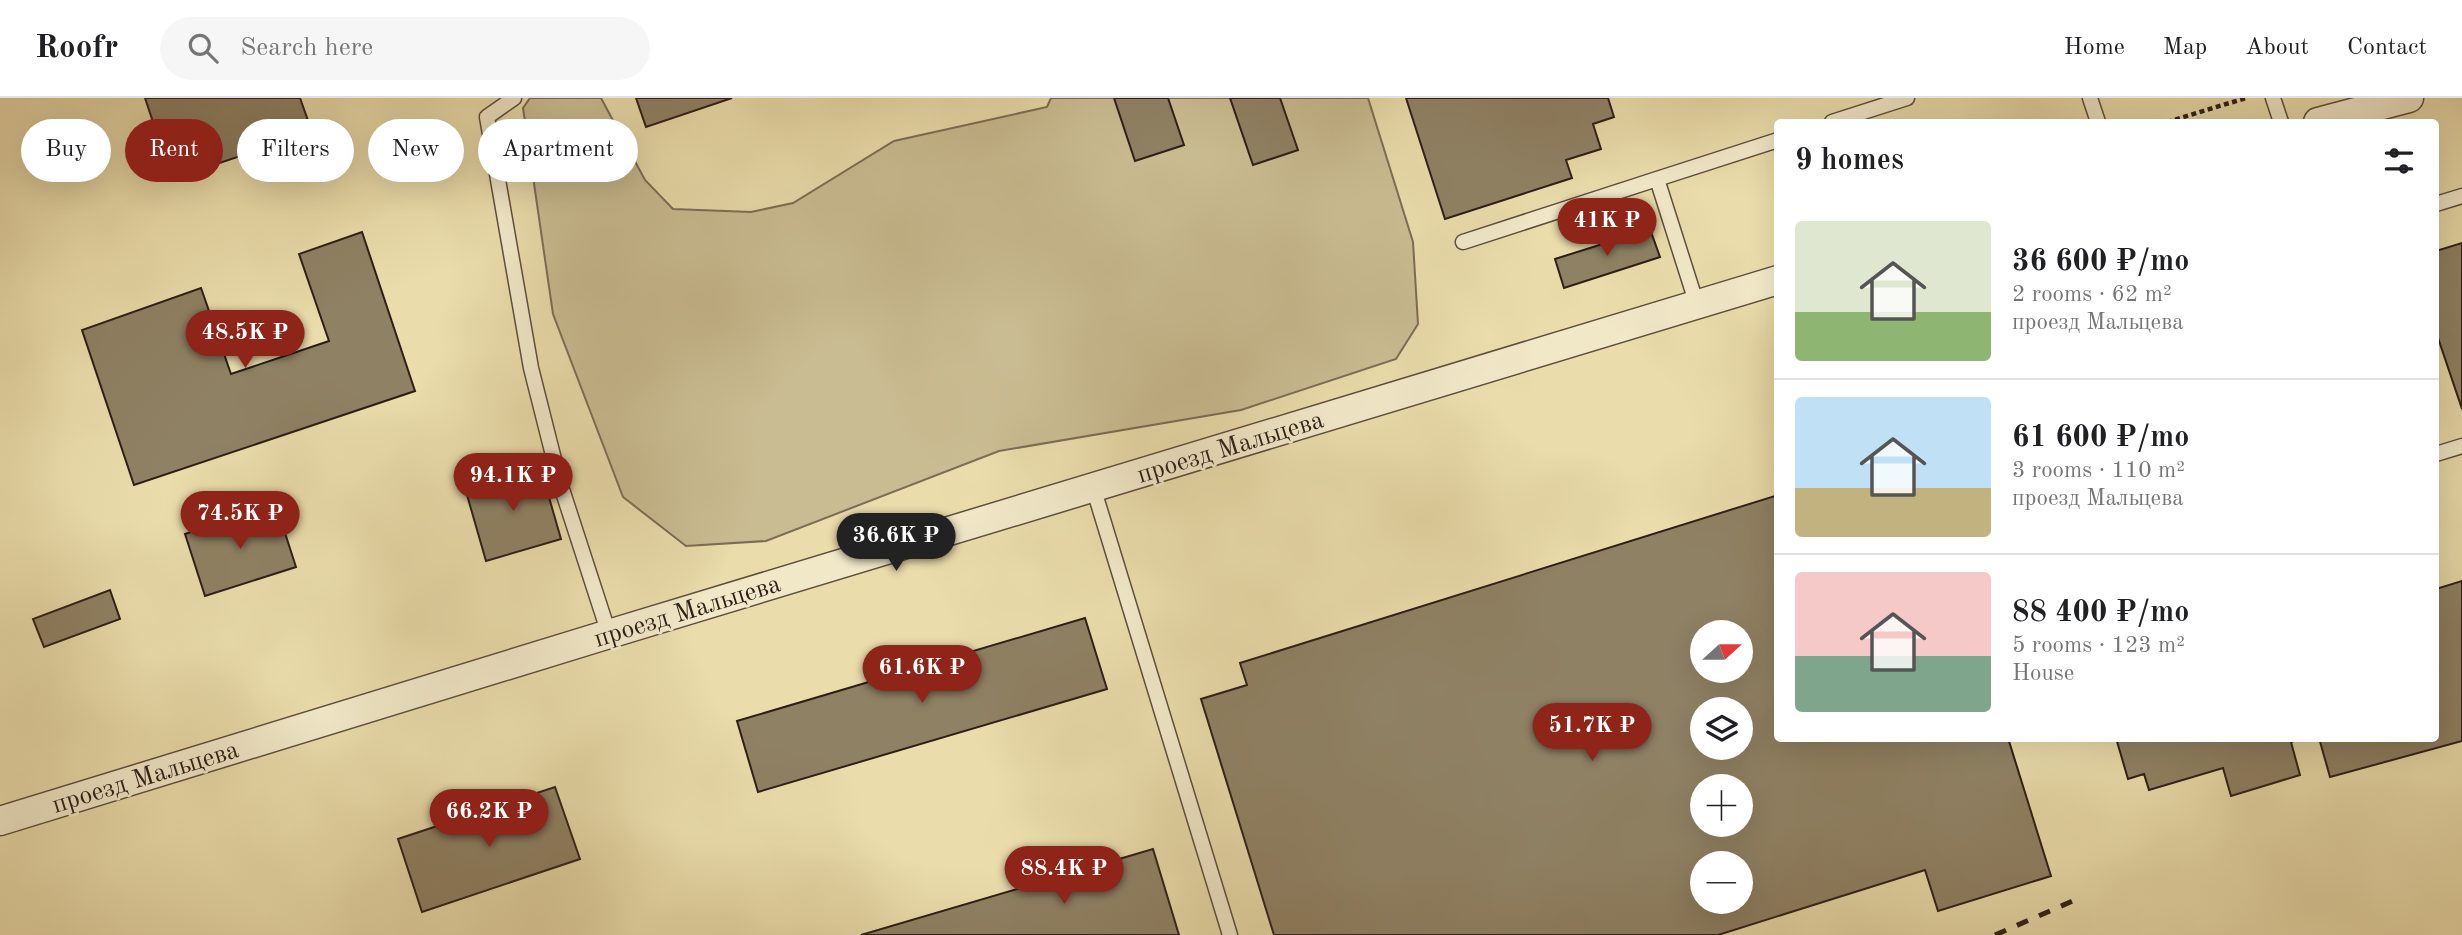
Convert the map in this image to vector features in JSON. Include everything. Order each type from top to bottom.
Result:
[{"type":"street","points":[[2338,119],[2409,98]]},
{"type":"street","name":"проезд Мальцева","points":[[0,821],[1774,282]]},
{"type":"lane","points":[[514,98],[486,117],[531,368],[560,483],[609,634]]},
{"type":"lane","points":[[1841,119],[1907,98]]},
{"type":"lane","points":[[2090,98],[2097,119]]},
{"type":"lane","points":[[2273,98],[2280,119]]},
{"type":"lane","points":[[1463,242],[1774,141]]},
{"type":"lane","points":[[1657,179],[1696,305]]},
{"type":"lane","points":[[2439,203],[2462,195]]},
{"type":"lane","points":[[2439,453],[2462,446]]},
{"type":"lane","points":[[1093,488],[1230,935]]},
{"type":"path","points":[[2177,119],[2246,98]]},
{"type":"shaded area","points":[[530,98],[601,98],[612,119],[525,119],[523,108]]},
{"type":"shaded area","points":[[1051,98],[1368,98],[1413,242],[1418,324],[1396,359],[1241,410],[999,451],[766,541],[686,546],[623,497],[553,314],[534,182],[638,182],[638,167],[645,180],[673,209],[751,212],[793,203],[894,141],[1047,107]]},
{"type":"building","points":[[145,98],[300,98],[307,119],[237,119],[237,157],[223,162],[223,119],[152,119]]},
{"type":"building","points":[[636,98],[732,98],[646,127]]},
{"type":"building","points":[[1114,98],[1168,98],[1184,145],[1135,161]]},
{"type":"building","points":[[1230,98],[1280,98],[1298,150],[1253,165]]},
{"type":"building","points":[[1406,98],[1608,98],[1614,117],[1593,124],[1601,149],[1566,160],[1572,178],[1445,219]]},
{"type":"building","points":[[1650,229],[1660,257],[1564,288],[1555,259]]},
{"type":"building","points":[[362,232],[415,391],[134,485],[82,330],[201,288],[231,374],[329,341],[299,254]]},
{"type":"building","points":[[2462,243],[2462,409],[2439,341],[2439,250]]},
{"type":"building","points":[[540,466],[561,539],[486,561],[465,488]]},
{"type":"building","points":[[1774,496],[1774,742],[2009,742],[2051,876],[1938,911],[1925,870],[1718,935],[1274,935],[1201,699],[1247,685],[1240,663]]},
{"type":"building","points":[[276,505],[296,567],[205,596],[185,534]]},
{"type":"building","points":[[2462,581],[2462,741],[2330,777],[2320,742],[2439,742],[2439,588]]},
{"type":"building","points":[[110,590],[120,619],[44,647],[33,619]]},
{"type":"building","points":[[1085,618],[1107,689],[758,792],[737,721]]},
{"type":"building","points":[[2117,742],[2291,742],[2300,775],[2231,796],[2223,768],[2149,790],[2144,774],[2128,779]]},
{"type":"building","points":[[555,787],[580,859],[422,912],[398,839]]},
{"type":"building","points":[[1153,849],[1179,935],[861,935]]},
{"type":"railway","points":[[1995,935],[2075,900]]}]
